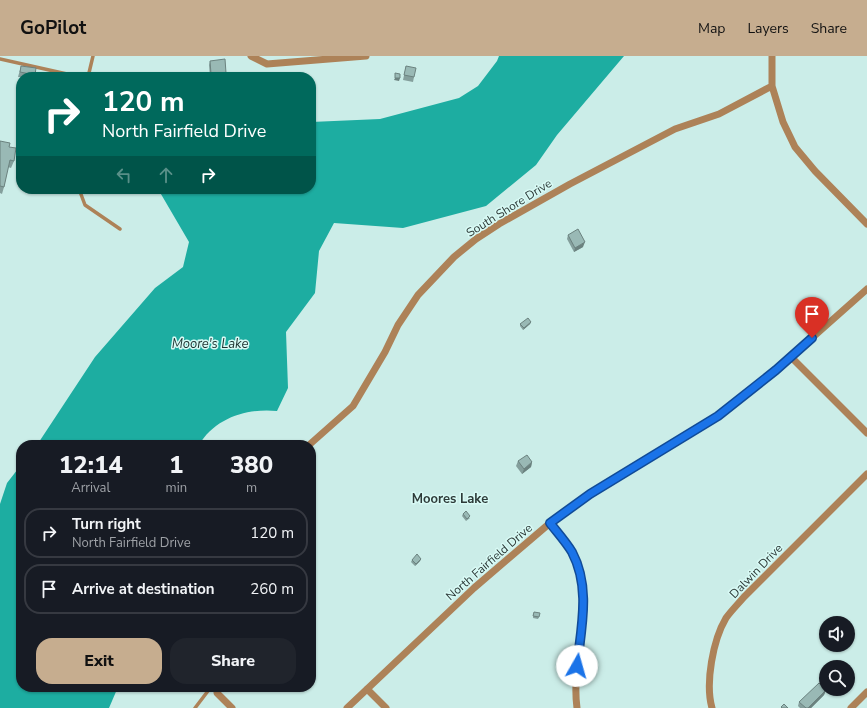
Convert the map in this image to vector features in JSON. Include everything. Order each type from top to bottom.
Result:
[{"type":"street","points":[[251,56],[267,64],[366,56]]},
{"type":"street","points":[[772,56],[772,86],[783,122],[795,147],[815,171],[867,224]]},
{"type":"street","name":"South Shore Drive","points":[[315,440],[353,406],[385,352],[398,325],[418,295],[454,257],[476,239],[499,224],[570,184],[674,129],[719,114],[772,86]]},
{"type":"street","name":"North Fairfield Drive","points":[[347,708],[474,588],[550,523],[590,494],[718,416],[790,357],[867,289]]},
{"type":"street","points":[[790,357],[867,433]]},
{"type":"street","name":"Dalwin Drive","points":[[712,708],[709,684],[713,657],[716,643],[726,618],[744,597],[867,474]]},
{"type":"street","points":[[550,523],[572,552],[581,575],[584,607],[577,666],[577,708]]},
{"type":"street","points":[[367,689],[386,708]]},
{"type":"street","points":[[217,692],[232,708]]},
{"type":"street","points":[[851,708],[867,692]]},
{"type":"lane","points":[[89,72],[93,56]]},
{"type":"lane","points":[[0,59],[58,72]]},
{"type":"lane","points":[[81,194],[85,205],[120,229]]},
{"type":"lane","points":[[195,708],[207,692]]},
{"type":"water","name":"Moore's Lake","points":[[499,56],[624,56],[557,135],[536,165],[486,206],[403,228],[334,223],[319,251],[315,293],[286,332],[288,388],[277,411],[266,410],[243,413],[214,428],[203,440],[40,440],[95,357],[155,288],[183,267],[189,242],[161,194],[316,194],[316,122],[380,119],[459,98],[478,86],[497,61]]},
{"type":"water","points":[[16,471],[16,692],[116,692],[109,708],[0,708],[0,504],[7,483]]},
{"type":"building","points":[[225,59],[226,72],[211,72],[210,61]]},
{"type":"building","points":[[21,66],[36,68],[35,72],[20,72]]},
{"type":"building","points":[[406,66],[416,68],[414,77],[404,75]]},
{"type":"building","points":[[395,73],[400,74],[400,78],[395,78]]},
{"type":"building","points":[[0,141],[10,143],[9,147],[16,148],[14,161],[10,160],[4,187],[0,186]]},
{"type":"building","points":[[578,229],[585,242],[575,248],[568,235]]},
{"type":"building","points":[[528,318],[531,322],[524,328],[520,324]]},
{"type":"building","points":[[527,455],[532,462],[524,469],[518,461]]},
{"type":"building","points":[[466,511],[470,516],[467,519],[463,514]]},
{"type":"building","points":[[417,554],[421,559],[416,564],[412,560]]},
{"type":"building","points":[[534,612],[540,613],[539,617],[533,616]]},
{"type":"building","points":[[819,683],[820,696],[808,708],[799,702]]},
{"type":"building","points":[[784,704],[788,708],[782,708],[781,707]]},
{"type":"district","name":"Moores Lake","points":[[450,498]]},
{"type":"route","points":[[577,666],[584,607],[581,575],[572,552],[550,523],[590,494],[718,416],[776,370],[812,338]]}]
